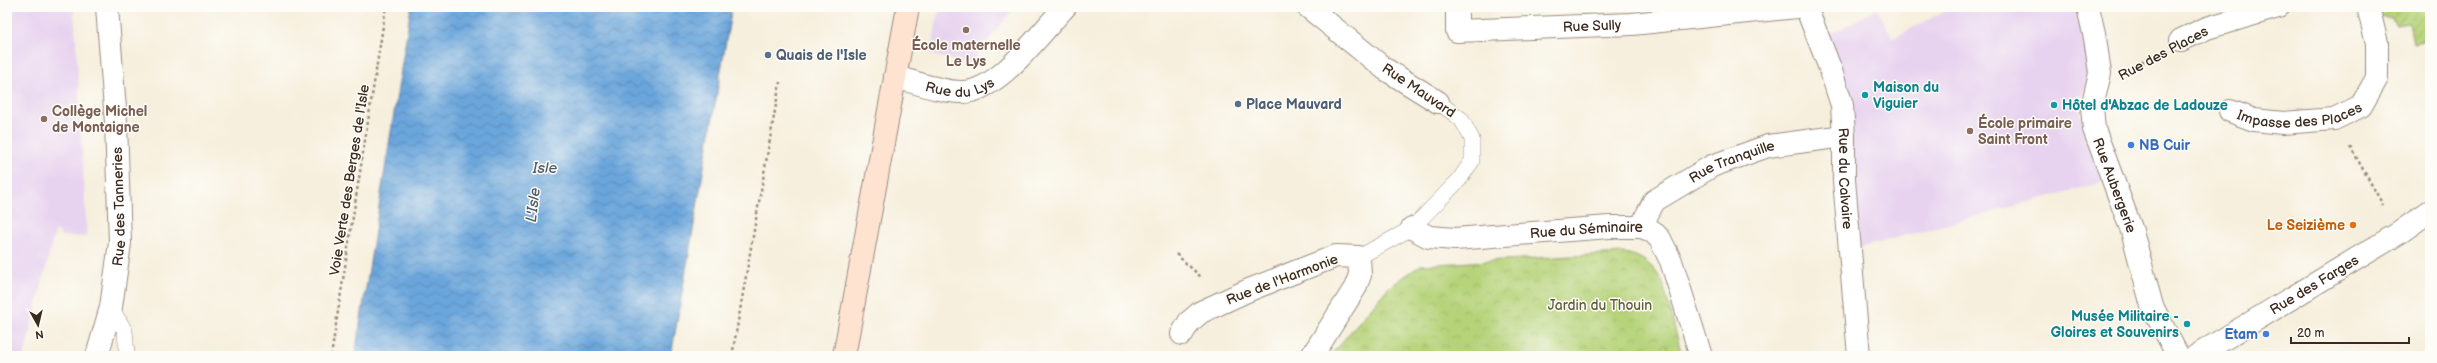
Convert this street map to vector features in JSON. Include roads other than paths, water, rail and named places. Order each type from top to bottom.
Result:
[{"type":"main road","points":[[844,356],[908,7]]},
{"type":"street","name":"Rue des Tanneries","points":[[98,356],[111,307],[120,243],[116,122],[107,7]]},
{"type":"street","name":"Rue du Lys","points":[[895,77],[961,92],[978,91],[997,80],[1065,7]]},
{"type":"street","name":"Rue Mauvard","points":[[1308,7],[1385,69],[1438,102]]},
{"type":"street","name":"Rue Sully","points":[[1457,7],[1457,31],[1632,24],[1797,7]]},
{"type":"street","name":"Rue du Calvaire","points":[[1806,7],[1830,68],[1842,105],[1844,136],[1844,188],[1859,356]]},
{"type":"street","name":"Rue Aubergerie","points":[[2088,7],[2096,38],[2100,74],[2092,107],[2094,129],[2132,231],[2152,306],[2178,356]]},
{"type":"street","name":"Rue des Places","points":[[2181,40],[2207,28],[2278,7]]},
{"type":"street","name":"Impasse des Places","points":[[2230,111],[2254,120],[2283,123],[2334,119],[2361,106],[2377,78],[2377,43],[2368,7]]},
{"type":"street","name":"Rue Tranquille","points":[[1641,228],[1654,201],[1712,166],[1768,146],[1844,136]]},
{"type":"street","name":"Rue des Farges","points":[[2196,356],[2399,233],[2430,211]]},
{"type":"street","name":"Rue du Séminaire","points":[[1412,228],[1429,237],[1455,239],[1609,227],[1641,228],[1652,231],[1665,247],[1701,356]]},
{"type":"street","name":"Rue de l'Harmonie","points":[[1182,334],[1188,322],[1201,312],[1227,300],[1336,256],[1359,256]]},
{"type":"street","points":[[1312,356],[1355,288],[1360,275],[1359,256]]},
{"type":"lane","name":"Rue Mauvard","points":[[1412,228],[1459,180],[1472,161],[1472,139],[1461,119],[1438,102]]},
{"type":"lane","name":"Rue de l'Harmonie","points":[[1359,256],[1412,228]]},
{"type":"lane","points":[[111,307],[125,331],[128,356]]},
{"type":"water","name":"Isle","points":[[411,7],[732,7],[671,356],[355,356]]},
{"type":"place","name":"École maternelle Le Lys","points":[[966,30]]},
{"type":"place","name":"Quais de l'Isle","points":[[768,55]]},
{"type":"place","name":"Maison du Viguier","points":[[1865,95]]},
{"type":"place","name":"Place Mauvard","points":[[1238,104]]},
{"type":"place","name":"Hôtel d'Abzac de Ladouze","points":[[2054,105]]},
{"type":"place","name":"Collège Michel de Montaigne","points":[[44,119]]},
{"type":"place","name":"École primaire Saint Front","points":[[1970,131]]},
{"type":"place","name":"NB Cuir","points":[[2131,145]]},
{"type":"place","name":"Le Seizième","points":[[2353,225]]},
{"type":"place","name":"Musée Militaire - Gloires et Souvenirs","points":[[2187,324]]},
{"type":"place","name":"Etam","points":[[2266,334]]},
{"type":"water label","name":"L'Isle","points":[[533,205]]},
{"type":"park label","name":"Jardin du Thouin","points":[[1600,305]]}]
